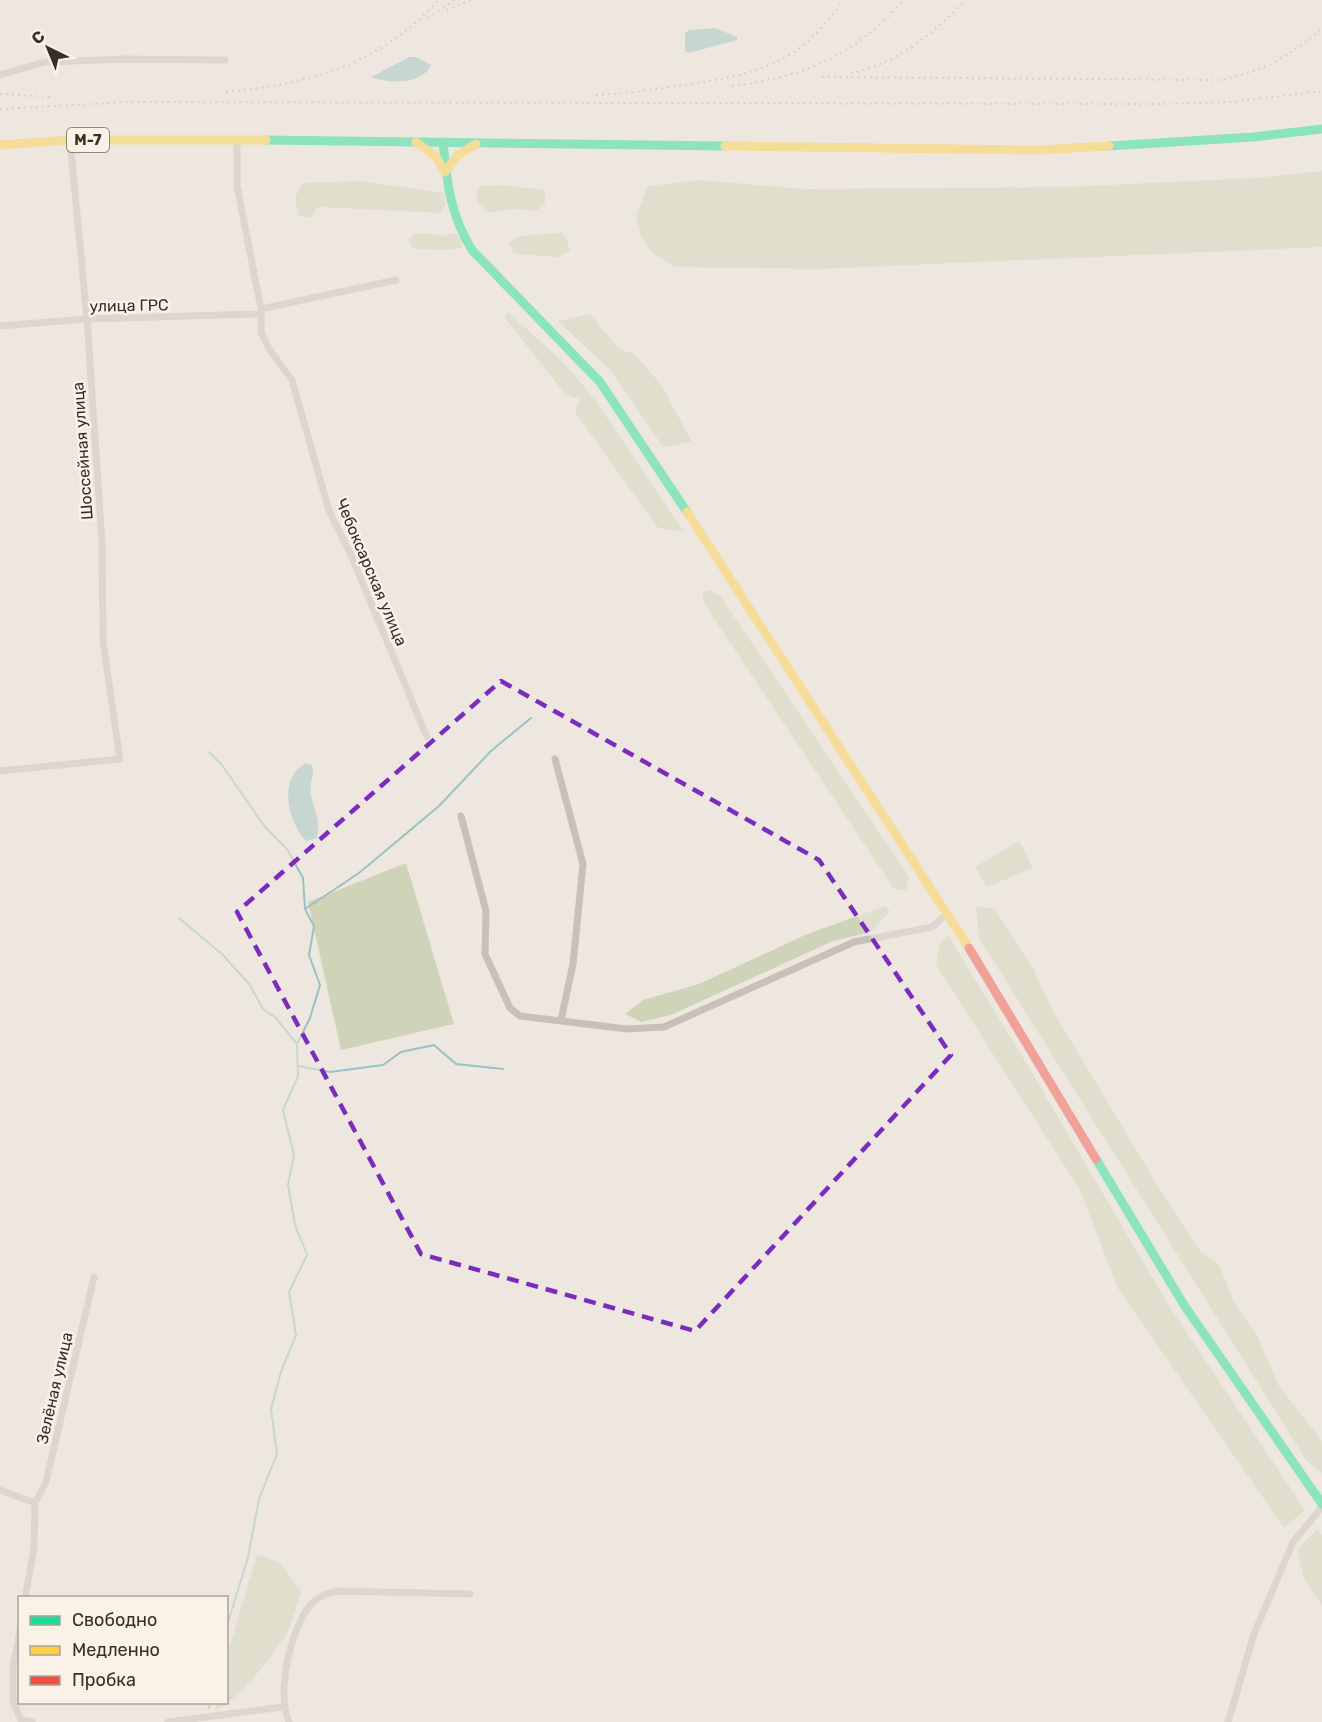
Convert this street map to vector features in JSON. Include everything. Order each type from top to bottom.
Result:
[{"type":"main road","points":[[237,140],[1038,150],[1253,137],[1322,129]]},
{"type":"main road","name":"М-7","points":[[0,145],[70,140],[237,140]]},
{"type":"main road","points":[[416,142],[436,157],[446,172]]},
{"type":"main road","points":[[443,142],[455,220],[472,249],[600,382],[623,414],[948,913],[1184,1305],[1322,1506]]},
{"type":"main road","points":[[446,172],[458,155],[478,143]]},
{"type":"street","points":[[0,75],[45,62],[124,59],[225,60]]},
{"type":"street","name":"Шоссейная улица","points":[[0,771],[120,759],[103,642],[102,542],[87,319],[70,140]]},
{"type":"street","name":"Чебоксарская улица","points":[[237,140],[237,186],[260,312],[261,332],[269,349],[295,389],[329,511],[350,553],[427,737]]},
{"type":"street","name":"улица ГРС","points":[[0,326],[87,319],[260,312],[396,279]]},
{"type":"street","points":[[555,759],[583,864],[576,944],[561,1020]]},
{"type":"street","points":[[461,816],[486,911],[485,954],[510,1008],[520,1016],[627,1029],[664,1027],[854,942],[932,927],[948,913]]},
{"type":"street","name":"Зелёная улица","points":[[35,1503],[46,1482],[94,1277]]},
{"type":"street","points":[[0,1490],[35,1503],[34,1548],[25,1596]]},
{"type":"street","points":[[1228,1722],[1254,1634],[1293,1542],[1322,1506]]},
{"type":"street","points":[[289,1722],[282,1707],[287,1666],[305,1613],[320,1597],[339,1591],[470,1594]]},
{"type":"street","points":[[18,1641],[13,1667],[13,1701],[15,1710],[22,1721],[32,1722]]},
{"type":"street","points":[[168,1722],[282,1707]]},
{"type":"highlighted area","points":[[501,681],[819,860],[951,1055],[695,1331],[421,1254],[237,912]]},
{"type":"green space","points":[[1322,171],[1322,247],[819,269],[674,267],[653,253],[642,239],[636,215],[648,186],[700,180],[807,189],[1065,187],[1254,178]]},
{"type":"green space","points":[[361,181],[444,193],[445,205],[441,213],[317,207],[312,217],[299,216],[295,198],[302,183]]},
{"type":"green space","points":[[503,185],[545,190],[545,204],[536,211],[513,209],[489,213],[479,204],[476,192],[480,186]]},
{"type":"green space","points":[[561,232],[566,237],[570,250],[558,257],[514,254],[508,244],[519,237]]},
{"type":"green space","points":[[426,233],[441,236],[455,233],[461,239],[462,248],[437,250],[413,248],[408,240],[415,234]]},
{"type":"green space","points":[[508,312],[565,364],[596,401],[684,532],[658,528],[575,412],[579,399],[566,395],[504,317]]},
{"type":"green space","points":[[590,314],[619,349],[634,354],[661,384],[692,442],[663,447],[610,370],[558,321]]},
{"type":"green space","points":[[710,590],[721,597],[909,877],[906,890],[894,889],[705,605],[702,593]]},
{"type":"green space","points":[[1019,841],[1033,868],[987,887],[975,867]]},
{"type":"green space","points":[[406,863],[454,1024],[341,1050],[308,902]]},
{"type":"green space","points":[[885,906],[890,911],[871,932],[833,941],[671,1015],[641,1022],[625,1014],[643,1000],[699,984],[805,935]]},
{"type":"green space","points":[[976,907],[994,908],[1033,968],[1052,1009],[1156,1183],[1200,1251],[1219,1264],[1233,1300],[1257,1335],[1279,1386],[1322,1441],[1322,1473],[1306,1460],[979,938]]},
{"type":"green space","points":[[948,935],[1168,1304],[1305,1510],[1284,1528],[1117,1287],[1080,1190],[936,965],[939,945]]},
{"type":"green space","points":[[1317,1529],[1322,1535],[1322,1605],[1304,1579],[1297,1550]]},
{"type":"green space","points":[[257,1554],[280,1563],[301,1591],[294,1616],[275,1651],[244,1688],[228,1702],[228,1652]]},
{"type":"green space","points":[[217,1704],[226,1704],[223,1706],[215,1710]]},
{"type":"water","points":[[715,28],[737,37],[737,40],[689,53],[685,51],[685,33],[689,30]]},
{"type":"water","points":[[409,57],[416,57],[431,65],[427,72],[413,79],[395,82],[371,77]]},
{"type":"water","points":[[306,763],[312,765],[313,768],[311,792],[318,829],[317,838],[306,841],[294,823],[288,800],[291,779]]},
{"type":"waterway","points":[[228,1622],[248,1557],[259,1499],[277,1454],[271,1409],[281,1372],[296,1335],[289,1292],[307,1255],[295,1225],[288,1185],[294,1155],[283,1110],[298,1076],[297,1044],[310,1018],[320,985],[309,955],[314,926],[305,909],[359,873],[439,806],[491,751],[531,718]]},
{"type":"waterway","points":[[209,752],[222,765],[265,827],[287,849],[303,878],[305,909]]},
{"type":"waterway","points":[[179,918],[223,955],[250,985],[263,1009],[275,1017],[297,1044]]},
{"type":"waterway","points":[[298,1066],[330,1072],[383,1065],[401,1052],[434,1045],[456,1064],[503,1069]]},
{"type":"waterway","points":[[209,1708],[210,1704]]},
{"type":"railway","points":[[226,92],[314,77],[367,56],[392,41],[438,0]]},
{"type":"railway","points":[[428,18],[455,0]]},
{"type":"railway","points":[[447,10],[471,0]]},
{"type":"railway","points":[[596,95],[709,81],[754,71],[792,53],[810,39],[827,22],[843,0]]},
{"type":"railway","points":[[732,86],[782,77],[826,61],[866,36],[903,0]]},
{"type":"railway","points":[[851,73],[883,63],[914,46],[965,0]]},
{"type":"railway","points":[[822,77],[1219,80],[1248,73],[1274,62],[1299,47],[1322,28]]},
{"type":"railway","points":[[0,109],[128,102],[1161,104],[1231,102],[1322,91]]},
{"type":"railway","points":[[0,94],[54,97]]},
{"type":"traffic: fast","points":[[1109,146],[1253,137],[1322,129]]},
{"type":"traffic: fast","points":[[266,140],[725,146]]},
{"type":"traffic: fast","points":[[443,142],[448,185],[454,211],[472,250],[600,382],[687,512]]},
{"type":"traffic: fast","points":[[1096,1159],[1184,1305],[1322,1504]]},
{"type":"traffic: slow","points":[[0,145],[70,140],[266,140]]},
{"type":"traffic: slow","points":[[416,142],[436,157],[444,170]]},
{"type":"traffic: slow","points":[[445,172],[458,155],[476,144]]},
{"type":"traffic: slow","points":[[725,146],[1038,150],[1109,146]]},
{"type":"traffic: slow","points":[[687,512],[969,948]]},
{"type":"traffic: jam","points":[[969,948],[1096,1159]]}]
